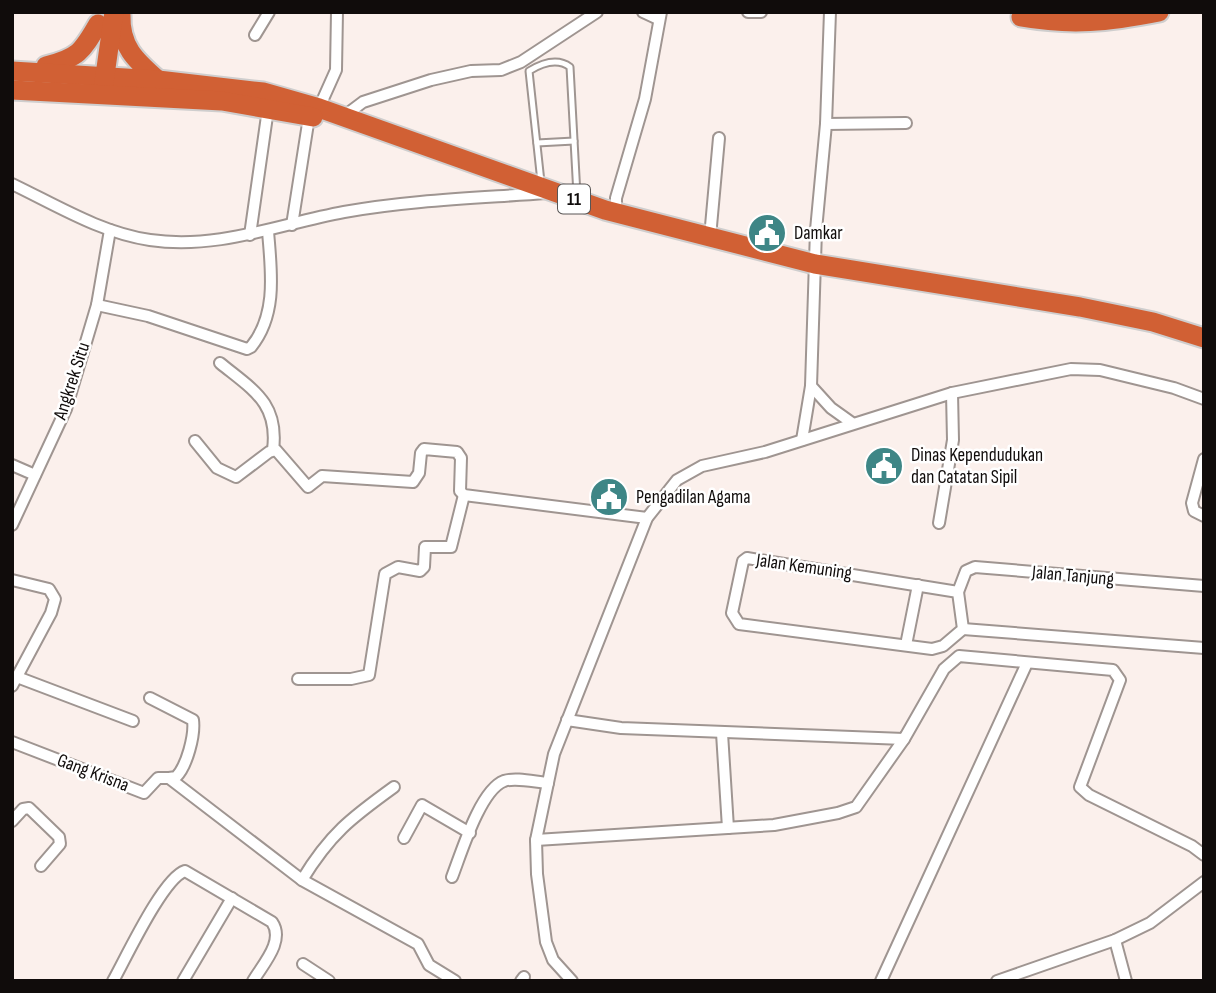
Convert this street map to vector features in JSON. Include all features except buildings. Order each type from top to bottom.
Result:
[{"type":"highway","points":[[121,12],[120,33],[130,55],[158,80]]},
{"type":"highway","points":[[1015,15],[1060,12]]},
{"type":"highway","points":[[1015,15],[1074,24],[1107,22],[1159,12]]},
{"type":"highway","points":[[20,71],[68,60],[83,51],[104,16]]},
{"type":"highway","points":[[98,84],[104,16]]},
{"type":"highway","name":"11","points":[[20,71],[268,109],[341,116],[577,200],[710,237],[816,264],[1153,321],[1204,338]]},
{"type":"highway","name":"11","points":[[12,90],[158,80],[263,92],[314,114]]},
{"type":"street","points":[[255,35],[270,12]]},
{"type":"street","points":[[292,225],[314,114],[337,70],[337,12]]},
{"type":"street","points":[[341,116],[363,102],[431,80],[471,71],[502,70],[521,62],[597,12]]},
{"type":"street","points":[[616,212],[616,198],[645,99],[659,16],[643,12]]},
{"type":"street","points":[[748,12],[761,12]]},
{"type":"street","points":[[802,440],[811,386],[816,230],[826,124],[830,12]]},
{"type":"street","points":[[250,235],[268,109]]},
{"type":"street","points":[[826,124],[906,123]]},
{"type":"street","points":[[710,237],[719,138]]},
{"type":"street","points":[[12,184],[110,230],[149,240],[181,243],[221,241],[345,212],[548,190]]},
{"type":"street","name":"Angkrek Situ","points":[[12,525],[66,409],[97,305],[110,230]]},
{"type":"street","points":[[97,305],[148,316],[247,349],[251,347],[268,317],[272,275],[268,231]]},
{"type":"street","points":[[220,363],[268,407],[274,419],[273,450]]},
{"type":"street","points":[[572,981],[553,960],[546,942],[537,873],[536,840],[554,754],[647,518],[677,480],[702,466],[802,440],[952,393],[1071,369],[1100,370],[1204,399]]},
{"type":"street","points":[[811,386],[831,408],[852,423]]},
{"type":"street","points":[[939,523],[953,440],[952,393]]},
{"type":"street","points":[[194,441],[216,468],[236,477],[273,450]]},
{"type":"street","points":[[273,450],[279,453],[308,487],[322,476],[413,482],[419,473],[421,453],[424,449],[457,452],[461,458],[460,491],[464,495],[647,518]]},
{"type":"street","points":[[1204,459],[1192,503],[1194,511],[1204,516]]},
{"type":"street","points":[[12,464],[35,475]]},
{"type":"street","points":[[298,679],[351,679],[369,675],[382,579],[393,568],[423,569],[425,547],[451,547],[464,495]]},
{"type":"street","name":"Jalan Kemuning","points":[[958,592],[747,558],[743,561],[732,613],[739,624],[939,648],[963,629]]},
{"type":"street","name":"Jalan Tanjung","points":[[958,592],[966,571],[975,568],[1204,586]]},
{"type":"street","points":[[12,580],[49,589],[55,600],[51,613],[15,682],[133,721]]},
{"type":"street","points":[[906,645],[918,585]]},
{"type":"street","points":[[958,592],[963,629],[1204,648]]},
{"type":"street","points":[[536,840],[774,825],[856,807],[905,739],[951,661],[965,655],[1117,673],[1120,680],[1080,787],[1089,795],[1192,846],[1204,855]]},
{"type":"street","points":[[881,981],[1027,663]]},
{"type":"street","points":[[150,698],[193,720],[194,728],[182,771],[176,777],[169,778]]},
{"type":"street","points":[[566,720],[621,728],[905,739]]},
{"type":"street","points":[[722,733],[728,828]]},
{"type":"street","name":"Gang Krisna","points":[[12,742],[144,793],[158,778],[169,778]]},
{"type":"street","points":[[169,778],[302,880],[418,944],[429,965],[455,981]]},
{"type":"street","points":[[452,877],[488,795],[498,785],[510,780],[548,783]]},
{"type":"street","points":[[302,880],[322,846],[340,827],[394,787]]},
{"type":"street","points":[[404,838],[422,804],[470,833]]},
{"type":"street","points":[[12,821],[17,819],[23,808],[29,808],[59,837],[60,844],[41,866]]},
{"type":"street","points":[[113,981],[164,892],[180,872],[190,872],[272,922],[276,929],[275,943],[253,981]]},
{"type":"street","points":[[997,981],[1115,940],[1150,923],[1204,882]]},
{"type":"street","points":[[183,981],[232,898]]},
{"type":"street","points":[[1115,940],[1126,981]]},
{"type":"street","points":[[303,964],[329,981]]},
{"type":"lane","points":[[548,190],[537,143],[529,71],[541,65],[561,62],[570,67],[577,200]]},
{"type":"lane","points":[[537,143],[574,141]]},
{"type":"place","name":"Damkar","points":[[767,233]]},
{"type":"place","name":"Dinas Kependudukan dan Catatan Sipil","points":[[884,466]]},
{"type":"place","name":"Pengadilan Agama","points":[[609,497]]}]
